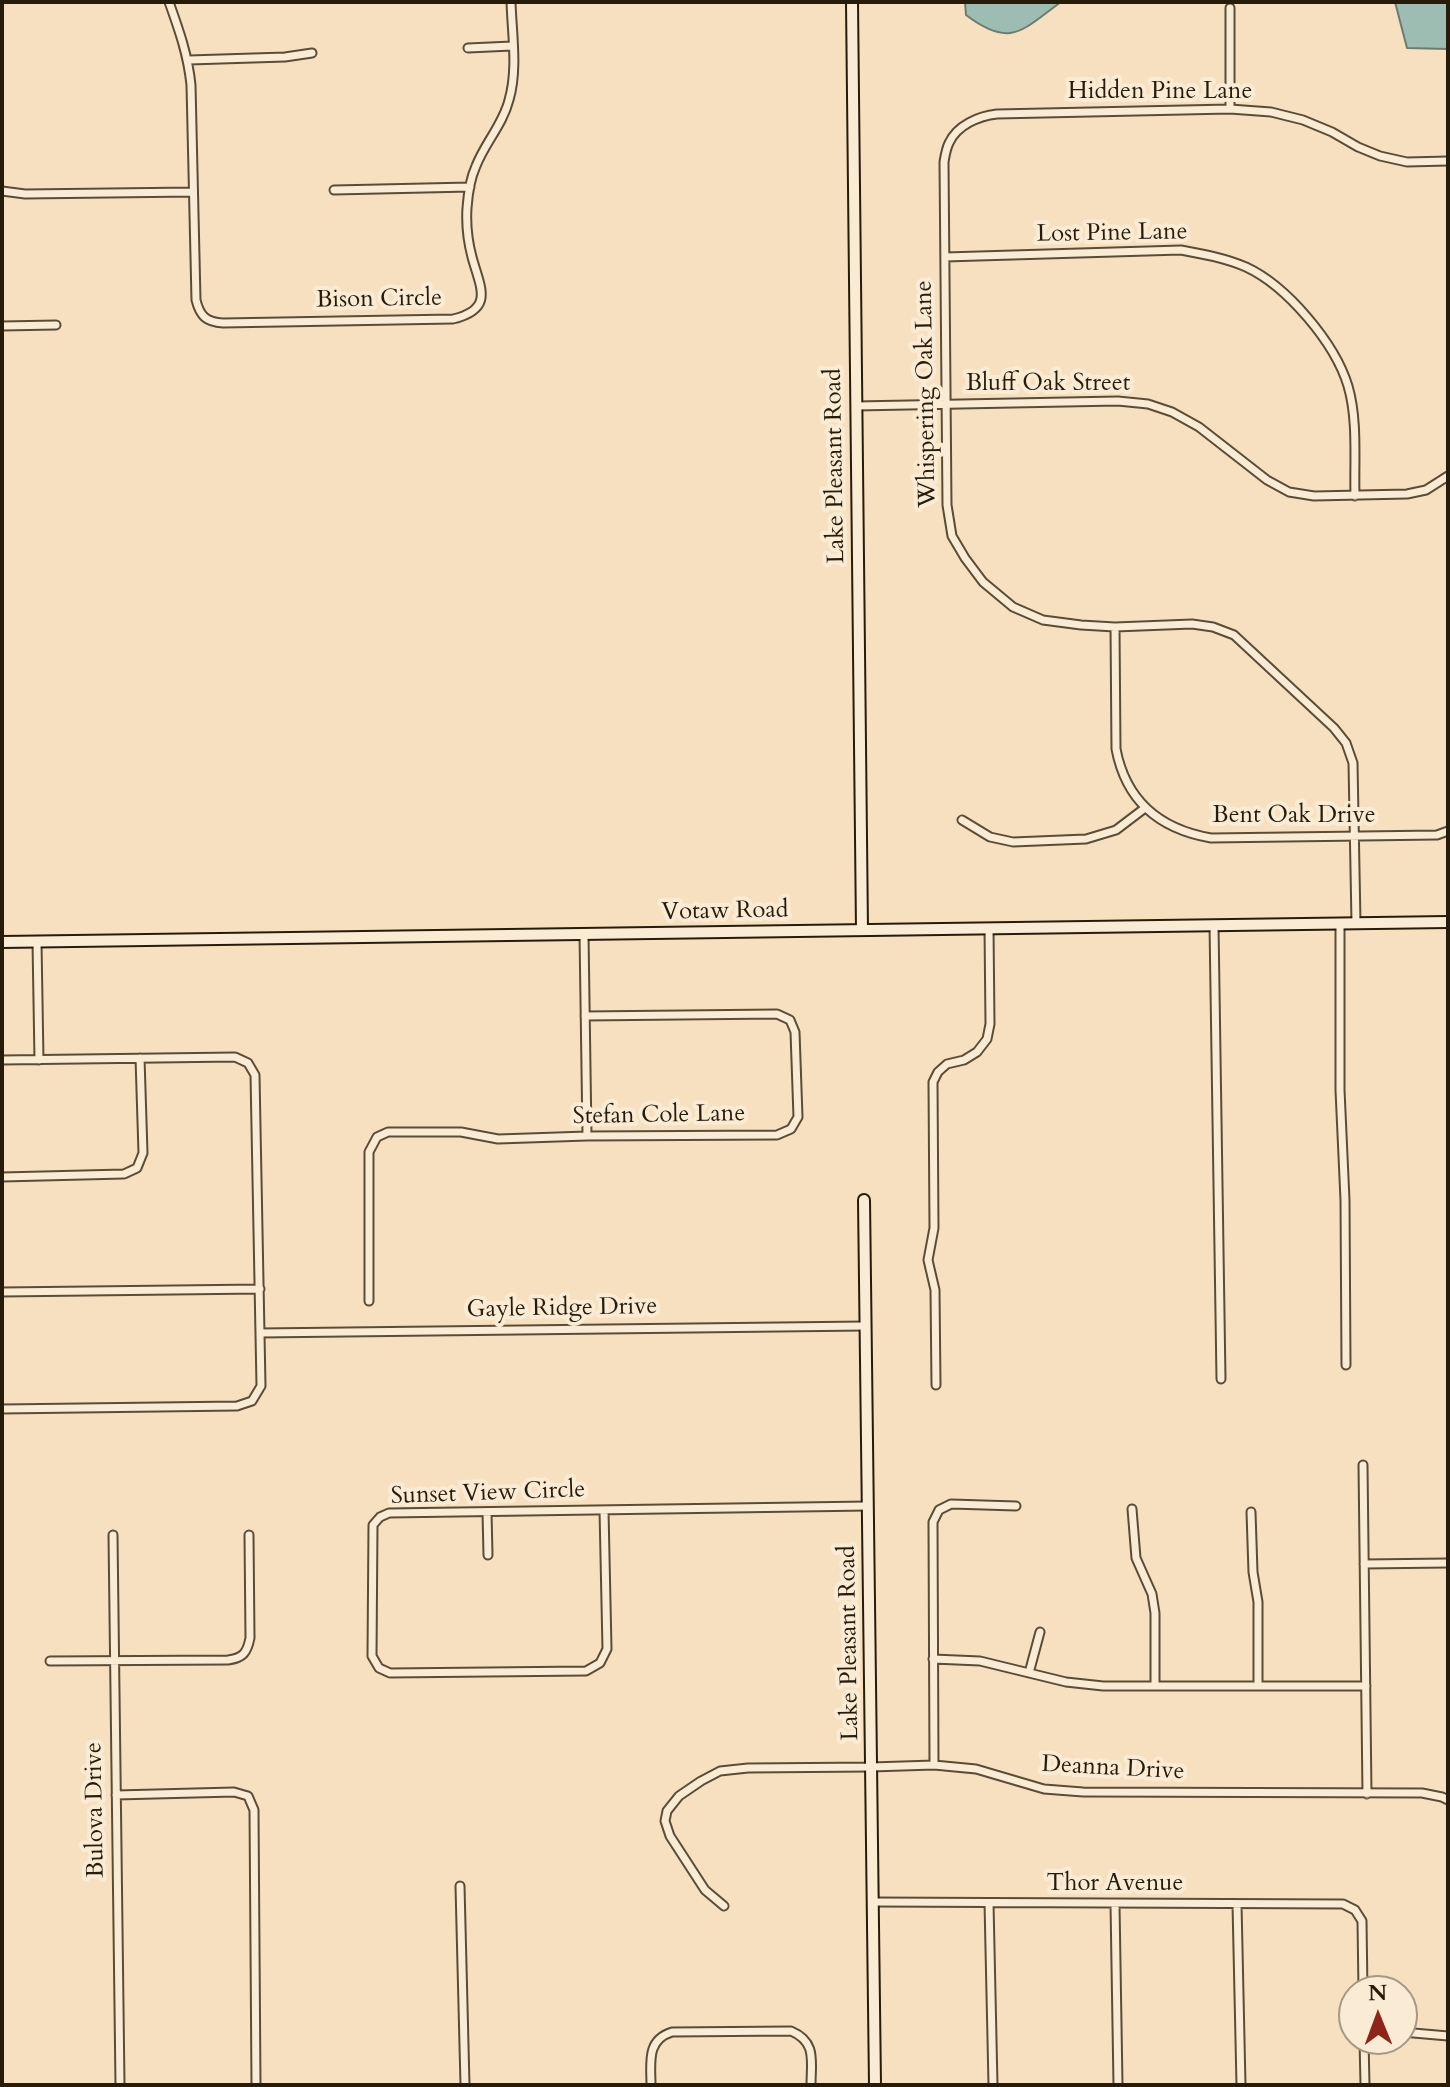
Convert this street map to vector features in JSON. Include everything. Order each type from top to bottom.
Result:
[{"type":"street","points":[[2,191],[25,194],[193,192],[189,60],[169,2]]},
{"type":"street","name":"Bison Circle","points":[[193,192],[196,300],[202,317],[207,320],[223,323],[453,319],[467,315],[482,299],[467,233],[470,187],[475,166],[509,102],[514,79],[511,2]]},
{"type":"street","name":"Lake Pleasant Road","points":[[852,2],[862,930]]},
{"type":"street","points":[[1230,8],[1230,109]]},
{"type":"street","points":[[468,48],[512,46]]},
{"type":"street","points":[[189,60],[285,57],[312,53]]},
{"type":"street","name":"Hidden Pine Lane","points":[[962,128],[979,116],[997,114],[1230,109],[1271,112],[1303,120],[1380,156],[1407,162],[1448,161]]},
{"type":"street","name":"Whispering Oak Lane","points":[[962,128],[950,141],[944,162],[947,505],[952,536],[983,582],[1013,607],[1043,620],[1115,627],[1192,624],[1213,627],[1234,635],[1334,728],[1346,743],[1353,763],[1356,923]]},
{"type":"street","points":[[334,190],[470,187]]},
{"type":"street","name":"Lost Pine Lane","points":[[945,257],[1181,250],[1217,256],[1248,268],[1278,289],[1319,331],[1335,354],[1348,386],[1353,415],[1355,496]]},
{"type":"street","points":[[2,326],[56,325]]},
{"type":"street","name":"Bluff Oak Street","points":[[856,406],[1118,401],[1148,404],[1172,412],[1199,427],[1267,480],[1289,492],[1314,496],[1407,494],[1426,490],[1448,476]]},
{"type":"street","name":"Bent Oak Drive","points":[[1115,627],[1116,749],[1120,767],[1129,789],[1145,808],[1169,825],[1188,834],[1211,838],[1437,835],[1448,831]]},
{"type":"street","points":[[962,820],[990,837],[1013,842],[1086,839],[1116,830],[1145,808]]},
{"type":"street","name":"Votaw Road","points":[[2,942],[1448,922]]},
{"type":"street","points":[[1340,923],[1346,1365]]},
{"type":"street","points":[[1214,925],[1221,1379]]},
{"type":"street","points":[[936,1385],[935,1290],[928,1260],[934,1228],[933,1082],[947,1064],[964,1060],[977,1052],[987,1039],[990,1024],[989,928]]},
{"type":"street","points":[[584,934],[587,1136]]},
{"type":"street","points":[[37,942],[39,1060]]},
{"type":"street","name":"Stefan Cole Lane","points":[[369,1301],[369,1152],[377,1137],[388,1132],[461,1132],[498,1139],[777,1135],[791,1129],[798,1117],[795,1032],[790,1020],[777,1014],[585,1016]]},
{"type":"street","points":[[2,1060],[235,1057],[248,1063],[255,1075],[261,1386],[252,1401],[237,1406],[2,1409]]},
{"type":"street","points":[[2,1177],[124,1174],[137,1168],[143,1153],[140,1058]]},
{"type":"street","name":"Lake Pleasant Road","points":[[864,1200],[875,2085]]},
{"type":"street","points":[[2,1292],[260,1289]]},
{"type":"street","name":"Gayle Ridge Drive","points":[[260,1333],[865,1326]]},
{"type":"street","points":[[1363,1465],[1367,1794]]},
{"type":"street","points":[[934,1765],[933,1522],[939,1510],[951,1504],[1016,1506]]},
{"type":"street","name":"Sunset View Circle","points":[[604,1510],[607,1649],[600,1663],[586,1671],[390,1673],[379,1668],[372,1656],[373,1525],[389,1513],[868,1506]]},
{"type":"street","points":[[1132,1509],[1136,1558],[1154,1604],[1155,1686]]},
{"type":"street","points":[[487,1512],[488,1555]]},
{"type":"street","points":[[1251,1512],[1253,1572],[1258,1602],[1258,1686]]},
{"type":"street","name":"Bulova Drive","points":[[113,1535],[120,2085]]},
{"type":"street","points":[[50,1661],[228,1660],[246,1653],[250,1638],[249,1535]]},
{"type":"street","points":[[1364,1564],[1448,1563]]},
{"type":"street","points":[[1029,1673],[1040,1632]]},
{"type":"street","points":[[933,1659],[980,1661],[1066,1682],[1103,1686],[1366,1686]]},
{"type":"street","name":"Deanna Drive","points":[[724,1906],[705,1890],[665,1821],[667,1811],[679,1796],[720,1771],[934,1765],[976,1769],[1044,1789],[1083,1792],[1422,1793],[1448,1800]]},
{"type":"street","points":[[116,1795],[234,1792],[248,1796],[254,1810],[256,2085]]},
{"type":"street","points":[[460,1886],[465,2085]]},
{"type":"street","name":"Thor Avenue","points":[[873,1902],[1343,1904],[1355,1910],[1362,1921],[1363,1975]]},
{"type":"street","points":[[989,1903],[993,2085]]},
{"type":"street","points":[[1115,1904],[1118,2085]]},
{"type":"street","points":[[1237,1904],[1241,2085]]},
{"type":"street","points":[[651,2085],[651,2052],[655,2041],[663,2035],[672,2032],[791,2031],[809,2043],[811,2085]]},
{"type":"street","points":[[1418,2033],[1448,2036]]},
{"type":"street","points":[[1364,2055],[1365,2085]]},
{"type":"water","points":[[965,2],[1061,2],[1026,27],[1006,33],[994,31],[966,15]]},
{"type":"water","points":[[1395,2],[1448,2],[1448,49],[1407,48]]}]
